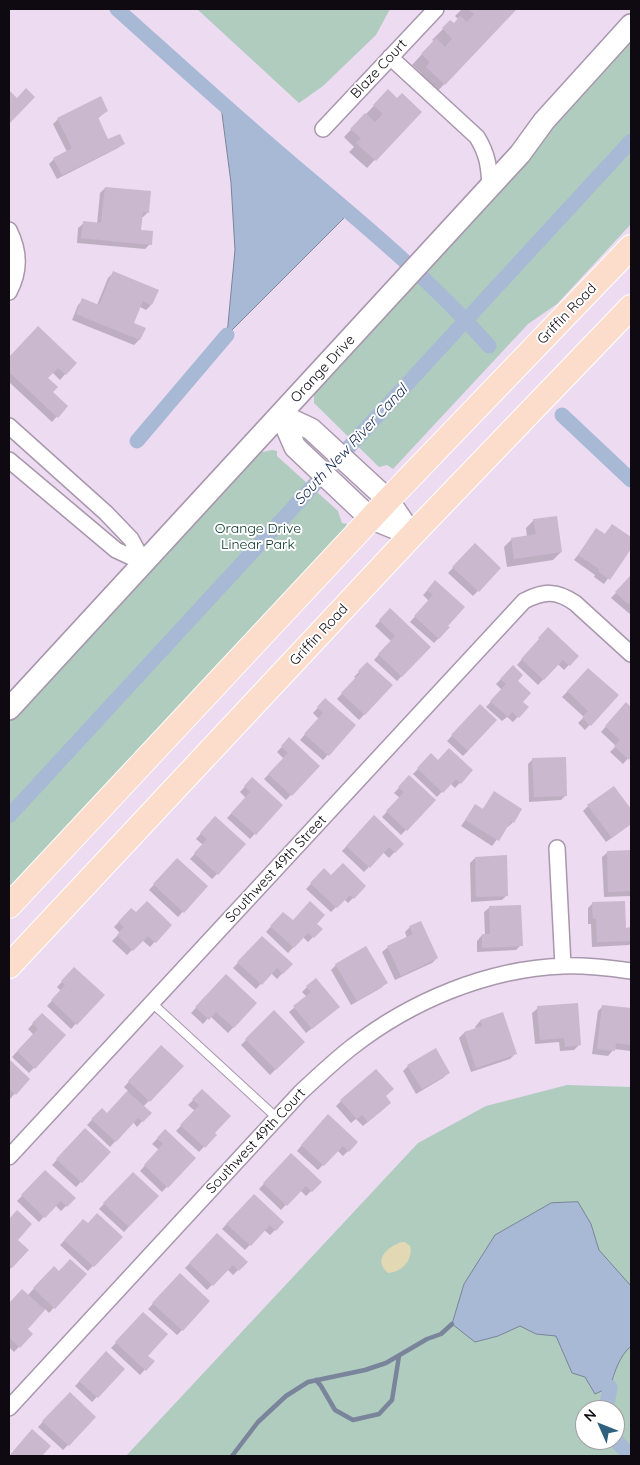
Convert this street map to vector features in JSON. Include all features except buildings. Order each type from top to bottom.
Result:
[{"type":"main road","name":"Griffin Road","points":[[9,906],[380,492],[631,247]]},
{"type":"main road","name":"Griffin Road","points":[[9,966],[412,535],[631,307]]},
{"type":"street","name":"Blaze Court","points":[[323,129],[436,9]]},
{"type":"street","name":"Orange Drive","points":[[9,709],[490,187],[520,154],[544,121],[631,25]]},
{"type":"street","points":[[390,57],[476,137],[484,148],[489,163],[490,187]]},
{"type":"street","points":[[9,292],[15,281],[18,260],[12,237]]},
{"type":"street","points":[[281,415],[311,429],[380,492],[412,535]]},
{"type":"street","points":[[281,415],[295,447],[363,511],[412,535]]},
{"type":"street","points":[[9,426],[106,513],[131,539],[144,563]]},
{"type":"street","points":[[28,444],[10,461],[116,550],[144,563]]},
{"type":"street","name":"Southwest 49th Street","points":[[9,1157],[524,601],[534,596],[549,593],[559,594],[575,603],[631,654]]},
{"type":"street","points":[[558,848],[563,966]]},
{"type":"street","name":"Southwest 49th Court","points":[[9,1408],[300,1092],[352,1047],[402,1012],[482,979],[522,971],[563,966],[631,971]]},
{"type":"lane","points":[[152,1002],[277,1118]]},
{"type":"green space","points":[[197,9],[390,9],[376,35],[323,86],[299,103]]},
{"type":"green space","points":[[631,42],[631,224],[557,304],[528,324],[393,469],[387,465],[379,467],[314,403],[314,391],[424,267]]},
{"type":"green space","name":"Orange Drive Linear Park","points":[[272,450],[277,451],[277,456],[338,511],[342,523],[347,524],[346,528],[9,889],[9,718],[258,453]]},
{"type":"green space","points":[[567,1085],[631,1087],[631,1456],[126,1456],[418,1143],[486,1106]]},
{"type":"sand","points":[[402,1242],[410,1246],[410,1256],[402,1268],[388,1273],[381,1263],[384,1254],[387,1250]]},
{"type":"water","points":[[221,104],[349,213],[227,335],[235,250],[231,183]]},
{"type":"water","points":[[578,1202],[591,1224],[599,1250],[631,1286],[631,1346],[620,1360],[610,1387],[595,1394],[585,1377],[572,1373],[556,1336],[536,1334],[520,1326],[498,1336],[475,1342],[452,1324],[464,1284],[495,1235],[551,1203]]},
{"type":"waterway","points":[[117,9],[248,126],[344,207],[419,274],[489,346]]},
{"type":"waterway","name":"South New River Canal","points":[[9,816],[631,141]]},
{"type":"waterway","points":[[137,441],[227,335]]},
{"type":"waterway","points":[[562,415],[631,480]]},
{"type":"waterway","points":[[232,1456],[258,1422],[286,1396],[308,1382],[365,1370],[386,1363],[427,1339],[441,1334],[452,1324]]},
{"type":"waterway","points":[[316,1380],[335,1410],[353,1420],[379,1414],[392,1400],[399,1356]]},
{"type":"waterway","points":[[608,1400],[610,1387]]},
{"type":"waterway","points":[[625,1450],[631,1456]]}]
